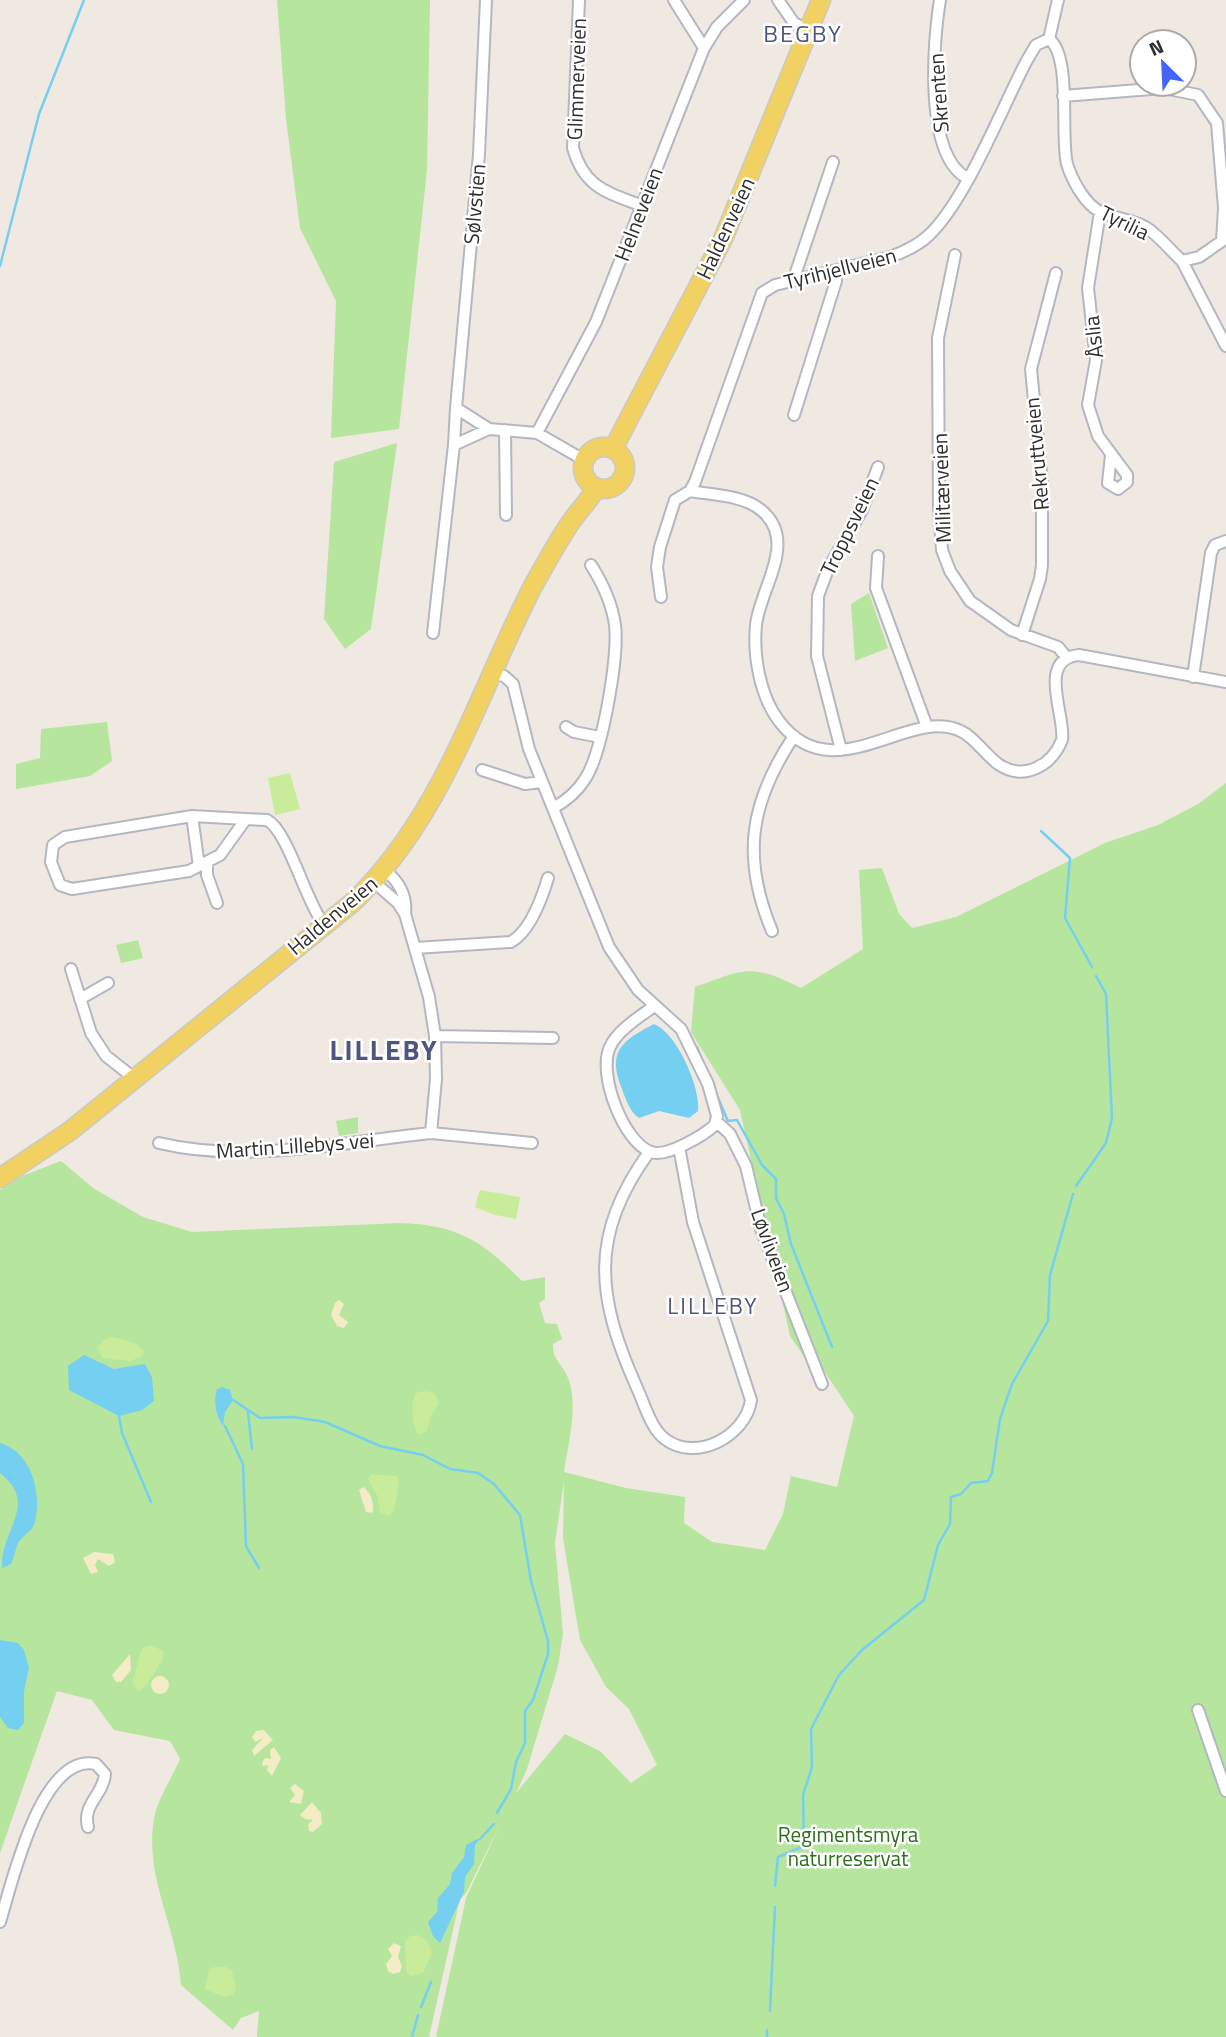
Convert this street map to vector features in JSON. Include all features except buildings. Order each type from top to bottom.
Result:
[{"type":"main road","name":"Haldenveien","points":[[613,449],[723,239],[821,0]]},
{"type":"main road","points":[[593,449],[613,449],[623,460],[624,474],[614,487],[596,488],[584,477],[584,460],[593,449]]},
{"type":"main road","name":"Haldenveien","points":[[0,1178],[70,1131],[324,925],[380,876],[424,815],[495,674],[533,587],[572,519],[587,505],[596,488]]},
{"type":"street","name":"Sølvstien","points":[[432,633],[454,445],[479,154],[486,0]]},
{"type":"street","name":"Glimmerveien","points":[[579,0],[573,148],[577,163],[590,181],[640,205]]},
{"type":"street","points":[[674,0],[704,48]]},
{"type":"street","name":"Helneveien","points":[[537,433],[596,322],[704,48],[717,27],[744,0]]},
{"type":"street","points":[[778,0],[794,23],[808,30]]},
{"type":"street","name":"Skrenten","points":[[940,0],[935,47],[942,145],[947,158],[967,177]]},
{"type":"street","points":[[1049,39],[1058,0]]},
{"type":"street","name":"Tyrihjellveien","points":[[661,597],[657,567],[660,547],[675,500],[690,491],[757,300],[768,288],[909,250],[927,237],[947,214],[1026,62],[1037,45],[1049,39]]},
{"type":"street","name":"Tyrilia","points":[[1049,39],[1058,49],[1067,163],[1074,182],[1100,212],[1147,228],[1182,261],[1226,346]]},
{"type":"street","points":[[1063,96],[1164,88],[1198,95],[1217,123],[1224,208],[1222,241],[1199,257],[1182,261]]},
{"type":"street","points":[[793,281],[833,162]]},
{"type":"street","name":"Åslia","points":[[1100,212],[1088,288],[1096,360],[1088,405],[1089,415],[1111,455]]},
{"type":"street","name":"Militærveien","points":[[955,255],[938,338],[939,511],[943,550],[950,571],[970,601],[987,616],[1022,635],[1058,647],[1067,658]]},
{"type":"street","points":[[794,415],[836,281],[835,271]]},
{"type":"street","name":"Rekruttveien","points":[[1022,635],[1041,579],[1042,565],[1042,482],[1031,369],[1056,273]]},
{"type":"street","points":[[456,408],[489,429]]},
{"type":"street","points":[[454,445],[489,429],[537,433],[584,460]]},
{"type":"street","points":[[505,430],[506,515]]},
{"type":"street","name":"Troppsveien","points":[[841,750],[817,656],[818,596],[828,569],[862,510],[878,467]]},
{"type":"street","points":[[690,491],[744,501],[762,511],[774,528],[777,556],[758,614],[757,655],[769,706],[794,736],[814,747],[841,750],[927,727],[947,726],[963,732],[1000,765],[1009,769],[1040,767],[1053,757],[1062,740],[1055,691],[1059,671],[1067,658],[1080,655],[1226,682]]},
{"type":"street","points":[[1193,677],[1211,553],[1215,545],[1226,541]]},
{"type":"street","points":[[878,556],[876,588],[927,727]]},
{"type":"street","points":[[553,808],[569,798],[585,780],[594,761],[614,660],[615,627],[611,603],[591,565]]},
{"type":"street","points":[[495,674],[504,676],[513,684],[524,733],[609,947],[653,1007],[681,1029],[708,1084],[717,1122],[709,1130],[679,1147],[662,1152],[649,1152],[627,1127],[611,1098],[605,1068],[610,1046],[635,1020],[653,1007]]},
{"type":"street","points":[[566,727],[574,732],[600,737]]},
{"type":"street","points":[[772,931],[762,907],[753,858],[754,834],[762,792],[794,736]]},
{"type":"street","points":[[482,770],[525,784],[542,782]]},
{"type":"street","points":[[192,816],[203,864],[217,903]]},
{"type":"street","points":[[246,820],[220,855],[189,871],[72,889],[60,885],[51,862],[53,845],[65,837],[192,816],[267,820],[279,830],[310,904],[324,925]]},
{"type":"street","points":[[380,876],[405,914],[429,997],[435,1036],[436,1079],[431,1133]]},
{"type":"street","points":[[415,947],[511,942],[519,937],[529,922],[548,878]]},
{"type":"street","points":[[71,969],[90,1033],[106,1056],[134,1078]]},
{"type":"street","points":[[80,999],[108,983]]},
{"type":"street","points":[[435,1036],[553,1038]]},
{"type":"street","name":"Løvliveien","points":[[717,1122],[730,1134],[746,1166],[761,1228],[822,1384]]},
{"type":"street","name":"Martin Lillebys vei","points":[[165,1159],[163,1144],[204,1152],[246,1152],[431,1133],[532,1143]]},
{"type":"street","points":[[649,1152],[623,1189],[615,1210],[605,1248],[605,1285],[626,1361],[655,1428],[666,1441],[692,1449],[721,1440],[734,1432],[748,1416],[751,1400],[693,1222],[679,1147]]},
{"type":"street","points":[[1198,1710],[1226,1791]]},
{"type":"street","points":[[0,1922],[37,1812],[70,1768],[89,1762],[96,1764],[105,1774],[104,1783],[87,1807],[88,1827]]},
{"type":"green space","points":[[277,0],[430,0],[427,170],[399,429],[331,438],[336,301],[300,228],[286,119]]},
{"type":"green space","points":[[397,443],[371,629],[345,649],[324,619],[334,462]]},
{"type":"green space","points":[[869,593],[888,648],[855,661],[851,604]]},
{"type":"green space","points":[[107,722],[112,761],[90,776],[16,789],[16,764],[40,758],[41,729]]},
{"type":"green space","points":[[290,773],[300,809],[275,815],[268,778]]},
{"type":"green space","name":"Regimentsmyra naturreservat","points":[[1226,783],[1226,2037],[436,2037],[466,1898],[501,1823],[466,1893],[460,1899],[429,2037],[257,2037],[259,2011],[241,2018],[233,2030],[181,1985],[174,1943],[157,1882],[152,1840],[154,1819],[161,1797],[180,1759],[170,1741],[114,1730],[92,1700],[57,1691],[0,1853],[0,1190],[22,1176],[61,1161],[93,1188],[143,1217],[192,1232],[401,1223],[439,1227],[469,1238],[495,1256],[522,1281],[545,1277],[545,1299],[539,1303],[545,1323],[557,1324],[562,1339],[553,1344],[553,1349],[568,1378],[573,1400],[572,1425],[564,1472],[626,1488],[685,1497],[684,1523],[712,1542],[765,1550],[783,1514],[791,1476],[837,1487],[854,1416],[823,1369],[809,1364],[790,1336],[740,1110],[691,1032],[695,987],[748,971],[770,975],[801,988],[863,949],[859,870],[882,868],[899,914],[912,928],[956,917],[1105,843],[1158,825],[1198,804]],"holes":[[[564,1481],[563,1538],[580,1640],[606,1687],[629,1709],[657,1765],[631,1783],[600,1751],[565,1734],[516,1793],[527,1769],[558,1666],[563,1634],[555,1543]]]},
{"type":"green space","points":[[138,940],[143,958],[121,963],[116,945]]},
{"type":"green space","points":[[358,1117],[358,1133],[339,1136],[336,1121]]},
{"type":"green space","points":[[480,1190],[520,1197],[516,1219],[475,1207]]},
{"type":"green space","points":[[113,1337],[135,1343],[144,1351],[143,1356],[130,1361],[102,1358],[98,1347],[103,1340]]},
{"type":"green space","points":[[416,1393],[434,1393],[439,1403],[430,1417],[427,1431],[419,1435],[413,1421],[412,1408]]},
{"type":"green space","points":[[371,1474],[396,1476],[399,1481],[394,1511],[388,1516],[380,1512],[377,1495],[368,1479]]},
{"type":"green space","points":[[152,1645],[164,1652],[163,1656],[150,1680],[138,1691],[132,1681],[144,1647]]},
{"type":"green space","points":[[418,1935],[427,1940],[432,1953],[423,1973],[411,1976],[406,1971],[405,1942],[410,1936]]},
{"type":"green space","points":[[214,1967],[226,1967],[232,1971],[236,1988],[233,1994],[224,1997],[205,1989],[209,1971]]},
{"type":"sand","points":[[339,1300],[344,1304],[339,1315],[348,1322],[344,1328],[337,1326],[331,1315],[335,1303]]},
{"type":"sand","points":[[363,1487],[372,1499],[372,1513],[366,1512],[359,1490]]},
{"type":"sand","points":[[94,1552],[113,1554],[115,1562],[109,1566],[98,1559],[95,1565],[98,1572],[91,1574],[83,1558]]},
{"type":"sand","points":[[130,1654],[131,1670],[121,1682],[116,1682],[112,1675]]},
{"type":"sand","points":[[160,1676],[166,1679],[169,1685],[166,1691],[160,1694],[154,1691],[151,1685],[154,1679]]},
{"type":"sand","points":[[264,1730],[273,1740],[254,1756],[252,1750],[263,1738],[255,1742],[252,1737],[256,1731]]},
{"type":"sand","points":[[274,1747],[281,1758],[272,1776],[267,1770],[268,1765],[263,1766],[262,1763],[265,1758],[271,1759],[270,1750]]},
{"type":"sand","points":[[295,1784],[304,1791],[301,1804],[289,1802],[295,1795],[290,1788]]},
{"type":"sand","points":[[312,1802],[321,1813],[322,1824],[313,1832],[309,1831],[308,1824],[313,1820],[300,1815]]},
{"type":"sand","points":[[394,1943],[401,1946],[398,1957],[402,1966],[400,1972],[393,1974],[388,1971],[386,1964],[392,1956],[388,1949]]},
{"type":"water","points":[[654,1024],[671,1038],[691,1075],[698,1111],[689,1118],[659,1111],[639,1118],[631,1109],[624,1093],[616,1066],[620,1049],[633,1036]]},
{"type":"water","points":[[84,1355],[114,1369],[145,1364],[152,1377],[154,1401],[142,1410],[119,1416],[69,1390],[68,1366]]},
{"type":"water","points":[[222,1387],[230,1390],[233,1400],[225,1412],[223,1426],[215,1403],[217,1389]]},
{"type":"water","points":[[0,1443],[20,1455],[27,1464],[37,1498],[34,1525],[18,1543],[11,1564],[2,1568],[6,1541],[18,1507],[17,1496],[11,1484],[0,1473]]},
{"type":"water","points":[[0,1640],[18,1643],[24,1650],[29,1668],[24,1691],[24,1723],[18,1730],[8,1728],[0,1717]]},
{"type":"water","points":[[480,1839],[475,1845],[474,1864],[465,1877],[464,1892],[440,1943],[433,1936],[428,1922],[437,1912],[438,1898],[450,1884],[452,1873],[464,1857],[466,1845]]},
{"type":"waterway","points":[[0,266],[39,114],[84,0]]},
{"type":"waterway","points":[[1041,831],[1070,858],[1065,918],[1092,967]]},
{"type":"waterway","points":[[1076,1186],[1106,1143],[1112,1118],[1106,994],[1096,976]]},
{"type":"waterway","points":[[697,1047],[700,1056]]},
{"type":"waterway","points":[[715,1091],[728,1121],[737,1120],[762,1165],[776,1179],[776,1198],[784,1214],[791,1244],[832,1347]]},
{"type":"waterway","points":[[775,1886],[778,1857],[804,1846],[803,1795],[812,1767],[811,1729],[839,1675],[862,1650],[924,1600],[938,1545],[950,1524],[951,1497],[961,1494],[971,1483],[988,1481],[992,1473],[1000,1419],[1012,1384],[1048,1321],[1050,1275],[1073,1194]]},
{"type":"waterway","points":[[233,1400],[260,1418],[294,1417],[325,1422],[380,1446],[423,1455],[450,1469],[478,1473],[494,1484],[520,1515],[531,1581],[548,1641],[548,1654],[533,1700],[525,1711],[525,1743],[516,1762],[511,1789],[497,1813]]},
{"type":"waterway","points":[[248,1412],[252,1449]]},
{"type":"waterway","points":[[119,1416],[122,1433],[151,1502]]},
{"type":"waterway","points":[[225,1426],[243,1464],[246,1546],[259,1568]]},
{"type":"waterway","points":[[480,1839],[494,1824]]},
{"type":"waterway","points":[[770,2011],[775,1907]]},
{"type":"waterway","points":[[421,2007],[431,1982]]},
{"type":"waterway","points":[[412,2037],[418,2015]]},
{"type":"waterway","points":[[767,2030],[767,2037]]},
{"type":"district","name":"BEGBY","points":[[803,33]]},
{"type":"district","name":"LILLEBY","points":[[384,1049]]},
{"type":"district","name":"LILLEBY","points":[[713,1305]]}]
